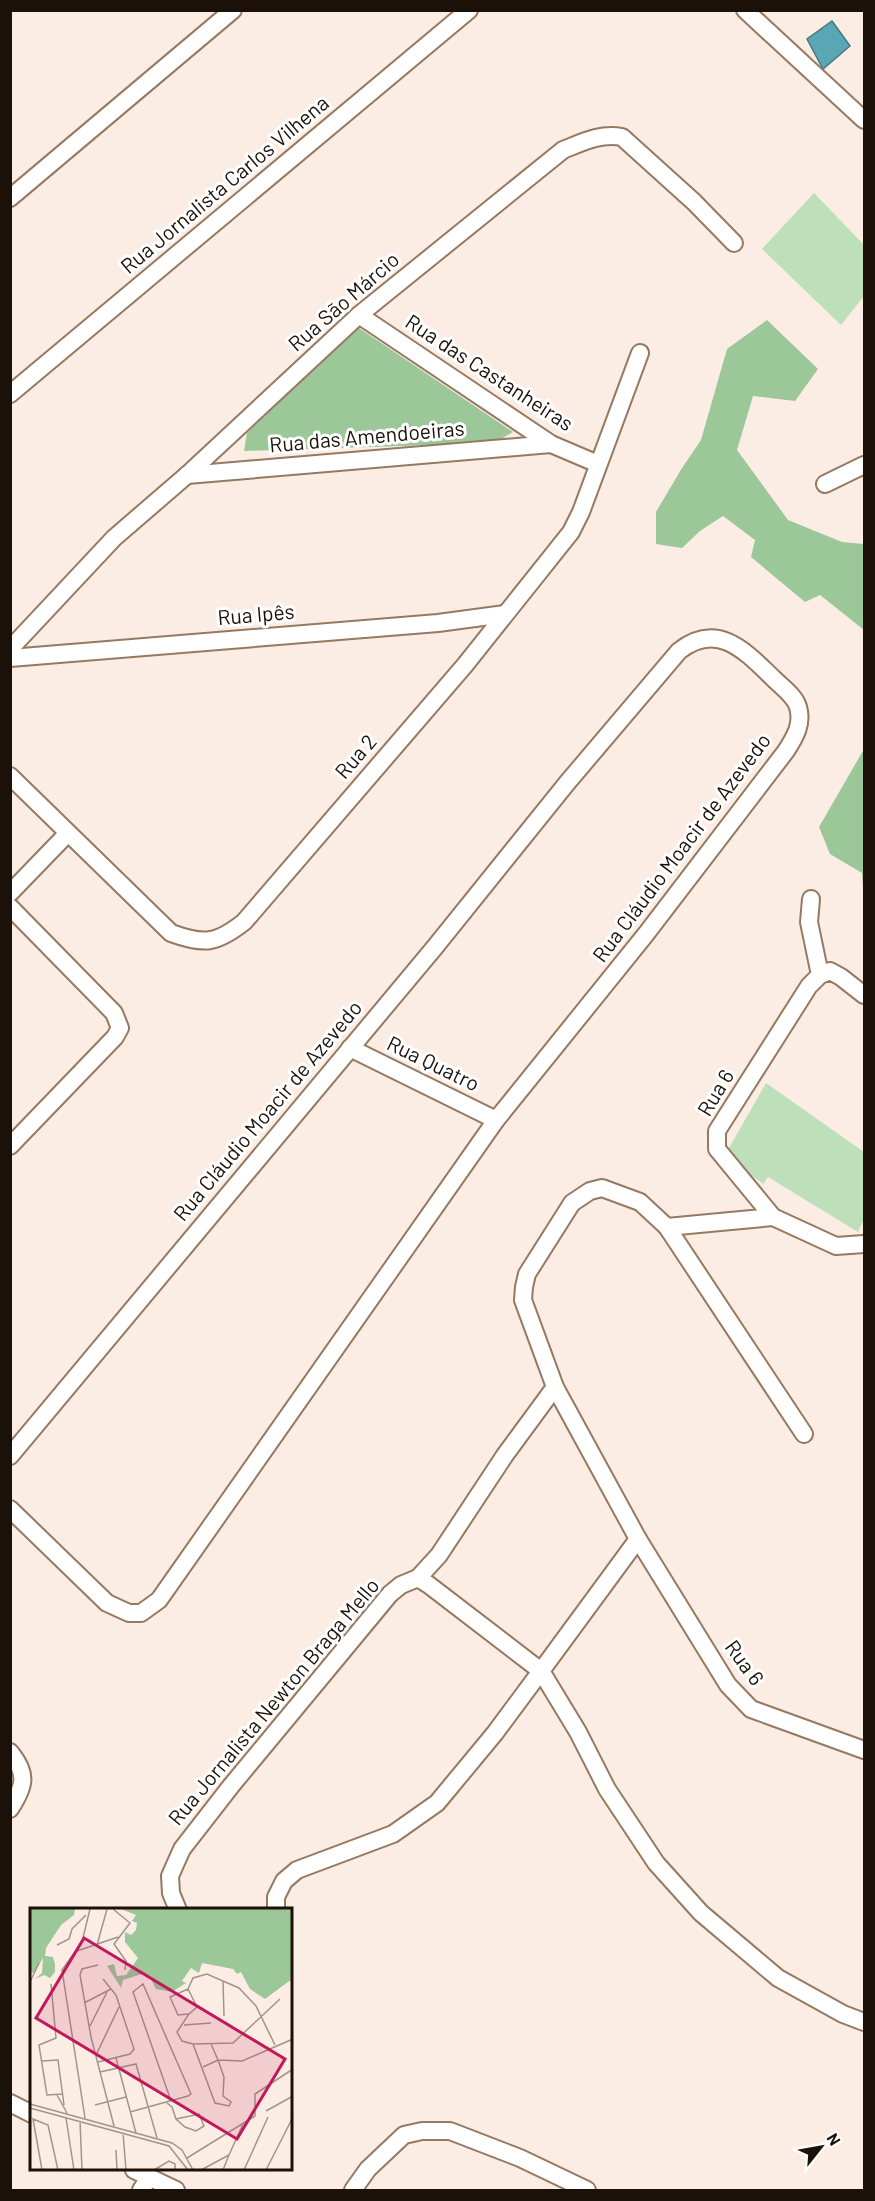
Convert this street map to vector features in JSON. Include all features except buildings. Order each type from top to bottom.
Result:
[{"type":"street","name":"Rua Jornalista Carlos Vilhena","points":[[10,394],[469,10]]},
{"type":"street","points":[[746,10],[864,120]]},
{"type":"street","points":[[10,198],[231,11]]},
{"type":"street","name":"Rua São Márcio","points":[[10,649],[114,538],[187,475],[359,315],[563,150],[597,137],[611,135],[622,137],[694,202],[734,243]]},
{"type":"street","name":"Rua das Castanheiras","points":[[359,315],[551,444],[597,464]]},
{"type":"street","name":"Rua 2","points":[[10,776],[171,933],[194,941],[228,936],[244,922],[465,665],[571,532],[581,512],[640,353]]},
{"type":"street","name":"Rua das Amendoeiras","points":[[187,475],[551,444]]},
{"type":"street","points":[[825,484],[864,465]]},
{"type":"street","name":"Rua Ipês","points":[[10,658],[426,624],[505,614]]},
{"type":"street","name":"Rua Cláudio Moacir de Azevedo","points":[[10,1456],[679,651],[690,643],[704,638],[723,640],[744,650],[796,700],[800,719],[798,731],[786,751],[646,934],[496,1120],[159,1600],[141,1612],[129,1613],[107,1603],[10,1509]]},
{"type":"street","points":[[10,893],[68,833]]},
{"type":"street","points":[[811,899],[808,922],[820,975],[830,971],[841,976],[864,995]]},
{"type":"street","points":[[10,907],[114,1013],[120,1028],[115,1037],[10,1146]]},
{"type":"street","name":"Rua 6","points":[[773,1217],[717,1149],[717,1131],[809,986],[820,975]]},
{"type":"street","name":"Rua Quatro","points":[[350,1048],[496,1120]]},
{"type":"street","name":"Rua 6","points":[[804,1434],[667,1227],[640,1202],[602,1188],[590,1191],[572,1203],[527,1274],[524,1287],[523,1300],[555,1387],[638,1539],[728,1685],[751,1709],[864,1750]]},
{"type":"street","points":[[667,1227],[773,1217],[836,1246],[864,1244]]},
{"type":"street","points":[[555,1387],[439,1554],[418,1578],[542,1671],[619,1808],[656,1863],[701,1913],[778,1978],[843,2014],[864,2022]]},
{"type":"street","points":[[276,1908],[276,1897],[284,1881],[297,1870],[393,1834],[437,1803],[495,1733],[638,1539]]},
{"type":"street","name":"Rua Jornalista Newton Braga Mello","points":[[177,1908],[171,1893],[170,1876],[182,1849],[231,1786],[390,1594],[400,1585],[418,1578]]},
{"type":"street","points":[[10,1752],[19,1763],[23,1777],[21,1793],[10,1809]]},
{"type":"street","points":[[10,2103],[30,2113]]},
{"type":"street","points":[[353,2190],[368,2169],[404,2135],[422,2131],[450,2131],[520,2158],[587,2190]]},
{"type":"street","points":[[142,2179],[176,2190]]},
{"type":"green space","points":[[814,193],[864,245],[864,296],[841,325],[762,249]]},
{"type":"green space","points":[[767,320],[818,369],[795,401],[753,396],[737,450],[788,520],[842,542],[864,544],[864,630],[820,595],[805,602],[751,557],[755,540],[723,516],[700,531],[682,548],[656,544],[656,512],[701,440],[727,349]]},
{"type":"green space","points":[[359,328],[513,432],[494,443],[244,451],[247,433],[343,339]]},
{"type":"green space","points":[[864,749],[864,904],[862,873],[830,854],[819,827]]},
{"type":"green space","points":[[766,1083],[864,1152],[864,1219],[858,1232],[768,1177],[763,1184],[725,1155]]},
{"type":"water","points":[[832,21],[850,46],[823,69],[807,39]]}]
